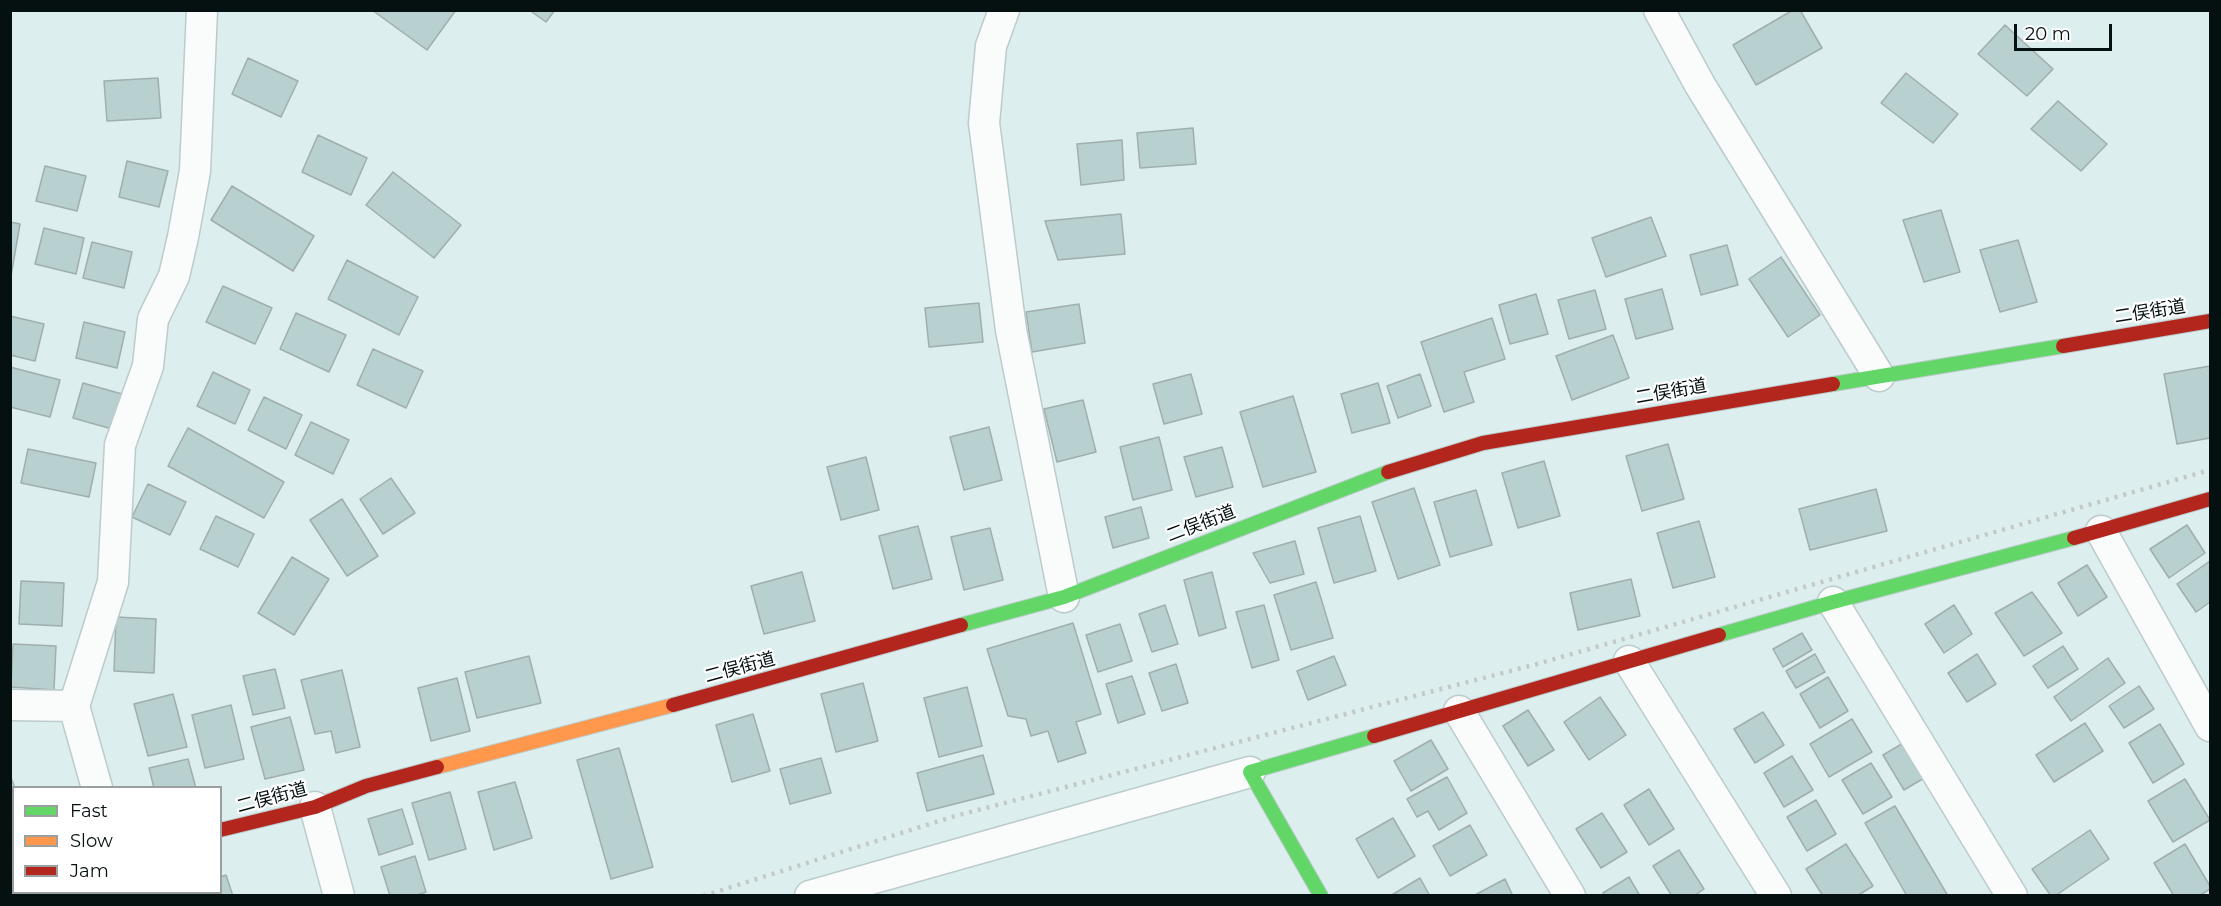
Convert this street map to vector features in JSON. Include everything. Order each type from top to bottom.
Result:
[{"type":"street","points":[[97,786],[74,706],[113,582],[120,445],[148,366],[153,320],[174,276],[183,237],[195,171],[202,10]]},
{"type":"street","points":[[1004,10],[992,46],[984,123],[1011,330],[1064,597]]},
{"type":"street","points":[[1659,10],[1700,85],[1879,376]]},
{"type":"street","name":"二俣街道","points":[[222,830],[315,807],[366,786],[656,710],[1064,597],[1368,478],[1483,442],[2211,321]]},
{"type":"street","points":[[810,896],[1250,772],[1833,602],[2101,531],[2211,499]]},
{"type":"street","points":[[2101,531],[2211,726]]},
{"type":"street","points":[[1833,602],[2012,896]]},
{"type":"street","points":[[1629,661],[1776,896]]},
{"type":"street","points":[[10,705],[74,706]]},
{"type":"street","points":[[1459,711],[1570,896]]},
{"type":"street","points":[[1250,772],[1321,896]]},
{"type":"street","points":[[315,807],[339,896]]},
{"type":"building","points":[[372,10],[456,10],[427,50]]},
{"type":"building","points":[[529,10],[555,10],[546,22]]},
{"type":"building","points":[[1793,10],[1800,10],[1822,48],[1756,85],[1733,45]]},
{"type":"building","points":[[2005,25],[2053,69],[2027,96],[1978,54]]},
{"type":"building","points":[[248,58],[298,81],[281,117],[232,94]]},
{"type":"building","points":[[1906,73],[1958,114],[1933,143],[1881,103]]},
{"type":"building","points":[[158,78],[161,118],[107,121],[104,81]]},
{"type":"building","points":[[2058,101],[2107,144],[2081,171],[2031,129]]},
{"type":"building","points":[[1193,128],[1196,164],[1140,168],[1137,133]]},
{"type":"building","points":[[318,135],[367,158],[351,195],[302,172]]},
{"type":"building","points":[[1122,140],[1124,180],[1081,185],[1077,144]]},
{"type":"building","points":[[127,161],[168,171],[159,207],[119,197]]},
{"type":"building","points":[[45,166],[86,176],[77,211],[36,201]]},
{"type":"building","points":[[393,172],[461,225],[434,258],[366,205]]},
{"type":"building","points":[[232,186],[314,236],[293,271],[211,220]]},
{"type":"building","points":[[1941,210],[1960,272],[1924,282],[1903,220]]},
{"type":"building","points":[[1121,214],[1125,254],[1058,260],[1045,221]]},
{"type":"building","points":[[1651,217],[1666,256],[1606,277],[1592,238]]},
{"type":"building","points":[[10,222],[20,224],[11,276],[10,276]]},
{"type":"building","points":[[44,228],[84,238],[76,274],[35,264]]},
{"type":"building","points":[[2018,240],[2037,302],[2000,312],[1980,250]]},
{"type":"building","points":[[92,242],[132,252],[124,288],[83,278]]},
{"type":"building","points":[[1727,245],[1738,285],[1701,295],[1690,255]]},
{"type":"building","points":[[1781,257],[1820,315],[1788,337],[1749,279]]},
{"type":"building","points":[[347,260],[418,297],[399,335],[328,299]]},
{"type":"building","points":[[223,286],[272,308],[255,344],[206,322]]},
{"type":"building","points":[[1662,289],[1673,329],[1636,339],[1625,299]]},
{"type":"building","points":[[1595,290],[1606,329],[1569,339],[1558,300]]},
{"type":"building","points":[[1536,294],[1548,334],[1510,344],[1499,305]]},
{"type":"building","points":[[979,303],[983,342],[929,347],[925,308]]},
{"type":"building","points":[[1079,304],[1085,343],[1032,352],[1026,312]]},
{"type":"building","points":[[296,313],[346,335],[329,372],[280,349]]},
{"type":"building","points":[[10,316],[44,324],[35,361],[10,355]]},
{"type":"building","points":[[1492,318],[1505,359],[1464,372],[1474,402],[1444,412],[1421,342]]},
{"type":"building","points":[[84,322],[125,332],[117,368],[76,358]]},
{"type":"building","points":[[1613,335],[1629,378],[1572,400],[1556,356]]},
{"type":"building","points":[[373,349],[423,371],[406,408],[357,385]]},
{"type":"building","points":[[2210,366],[2210,438],[2177,444],[2164,374]]},
{"type":"building","points":[[10,367],[60,380],[50,417],[10,407]]},
{"type":"building","points":[[213,372],[250,390],[235,424],[197,406]]},
{"type":"building","points":[[1191,374],[1202,414],[1164,424],[1153,384]]},
{"type":"building","points":[[1420,374],[1431,406],[1398,418],[1387,386]]},
{"type":"building","points":[[83,383],[122,394],[112,429],[73,418]]},
{"type":"building","points":[[1378,383],[1390,423],[1352,433],[1341,394]]},
{"type":"building","points":[[1293,396],[1316,472],[1263,487],[1240,412]]},
{"type":"building","points":[[264,397],[302,415],[286,449],[248,430]]},
{"type":"building","points":[[1083,400],[1096,452],[1057,462],[1044,409]]},
{"type":"building","points":[[311,422],[349,440],[333,474],[295,455]]},
{"type":"building","points":[[989,427],[1002,480],[964,490],[950,437]]},
{"type":"building","points":[[188,428],[284,482],[264,518],[168,466]]},
{"type":"building","points":[[1159,437],[1172,490],[1133,500],[1120,447]]},
{"type":"building","points":[[1668,444],[1684,499],[1642,511],[1626,456]]},
{"type":"building","points":[[1222,447],[1233,487],[1196,497],[1184,457]]},
{"type":"building","points":[[28,449],[96,463],[89,497],[21,483]]},
{"type":"building","points":[[866,457],[879,510],[841,520],[827,467]]},
{"type":"building","points":[[1544,461],[1560,516],[1518,528],[1502,473]]},
{"type":"building","points":[[391,478],[415,513],[383,534],[360,499]]},
{"type":"building","points":[[148,484],[186,502],[170,535],[132,517]]},
{"type":"building","points":[[1414,488],[1440,565],[1398,579],[1372,502]]},
{"type":"building","points":[[1876,489],[1887,531],[1810,550],[1799,509]]},
{"type":"building","points":[[1476,490],[1492,545],[1450,557],[1434,502]]},
{"type":"building","points":[[342,499],[378,556],[347,576],[310,520]]},
{"type":"building","points":[[1141,507],[1149,538],[1113,548],[1105,517]]},
{"type":"building","points":[[216,516],[254,534],[238,567],[200,549]]},
{"type":"building","points":[[1360,516],[1376,571],[1334,583],[1318,528]]},
{"type":"building","points":[[1699,521],[1715,577],[1673,588],[1657,533]]},
{"type":"building","points":[[2187,525],[2205,553],[2169,578],[2150,549]]},
{"type":"building","points":[[918,526],[932,579],[893,589],[879,536]]},
{"type":"building","points":[[990,528],[1003,580],[964,590],[951,537]]},
{"type":"building","points":[[1295,541],[1304,574],[1270,583],[1253,553]]},
{"type":"building","points":[[292,557],[329,579],[294,635],[258,613]]},
{"type":"building","points":[[2210,561],[2210,602],[2196,612],[2177,584]]},
{"type":"building","points":[[2087,565],[2107,597],[2078,616],[2058,583]]},
{"type":"building","points":[[802,572],[815,621],[764,634],[751,586]]},
{"type":"building","points":[[1212,572],[1226,628],[1199,636],[1184,580]]},
{"type":"building","points":[[1631,579],[1640,616],[1578,630],[1570,593]]},
{"type":"building","points":[[21,581],[64,583],[62,626],[19,624]]},
{"type":"building","points":[[1316,582],[1333,638],[1291,650],[1274,595]]},
{"type":"building","points":[[2032,592],[2062,633],[2024,656],[1995,613]]},
{"type":"building","points":[[1165,605],[1178,644],[1152,652],[1139,614]]},
{"type":"building","points":[[1264,605],[1279,660],[1252,668],[1236,612]]},
{"type":"building","points":[[1954,605],[1972,634],[1944,653],[1925,624]]},
{"type":"building","points":[[116,617],[156,619],[154,673],[114,671]]},
{"type":"building","points":[[1073,623],[1101,714],[1076,722],[1086,753],[1058,762],[1048,731],[1031,736],[1026,719],[1008,716],[987,649]]},
{"type":"building","points":[[1120,624],[1132,661],[1098,672],[1086,635]]},
{"type":"building","points":[[1802,633],[1812,650],[1783,667],[1773,649]]},
{"type":"building","points":[[13,644],[56,646],[54,690],[11,687]]},
{"type":"building","points":[[2063,646],[2078,669],[2048,688],[2033,666]]},
{"type":"building","points":[[1815,654],[1825,672],[1796,688],[1786,671]]},
{"type":"building","points":[[1977,654],[1996,684],[1967,702],[1948,673]]},
{"type":"building","points":[[529,656],[541,703],[477,718],[465,672]]},
{"type":"building","points":[[1334,656],[1346,685],[1308,700],[1297,671]]},
{"type":"building","points":[[2108,658],[2125,683],[2071,721],[2054,697]]},
{"type":"building","points":[[1176,664],[1188,703],[1162,711],[1149,673]]},
{"type":"building","points":[[275,669],[285,708],[253,715],[243,676]]},
{"type":"building","points":[[342,670],[360,747],[336,753],[331,731],[315,734],[301,680]]},
{"type":"building","points":[[1132,676],[1145,714],[1118,723],[1106,684]]},
{"type":"building","points":[[1828,677],[1848,711],[1820,728],[1800,694]]},
{"type":"building","points":[[457,678],[470,731],[431,741],[418,688]]},
{"type":"building","points":[[863,683],[878,741],[836,752],[821,694]]},
{"type":"building","points":[[2139,686],[2154,709],[2124,728],[2109,706]]},
{"type":"building","points":[[967,687],[982,746],[939,757],[924,698]]},
{"type":"building","points":[[173,694],[187,747],[148,756],[134,704]]},
{"type":"building","points":[[1600,697],[1626,735],[1589,760],[1564,722]]},
{"type":"building","points":[[231,705],[244,759],[205,768],[192,715]]},
{"type":"building","points":[[1528,710],[1554,750],[1528,766],[1503,726]]},
{"type":"building","points":[[1763,712],[1784,745],[1755,763],[1734,729]]},
{"type":"building","points":[[753,714],[770,771],[732,782],[716,725]]},
{"type":"building","points":[[290,717],[304,770],[265,779],[251,727]]},
{"type":"building","points":[[1852,719],[1872,752],[1829,777],[1810,744]]},
{"type":"building","points":[[2085,723],[2103,751],[2054,782],[2036,755]]},
{"type":"building","points":[[2160,724],[2184,764],[2153,783],[2129,743]]},
{"type":"building","points":[[1431,740],[1448,769],[1411,791],[1394,761]]},
{"type":"building","points":[[1905,742],[1926,777],[1904,790],[1883,755]]},
{"type":"building","points":[[619,748],[653,867],[611,879],[577,760]]},
{"type":"building","points":[[983,755],[994,794],[927,811],[917,773]]},
{"type":"building","points":[[1792,756],[1813,790],[1784,807],[1764,773]]},
{"type":"building","points":[[821,758],[831,793],[790,804],[780,769]]},
{"type":"building","points":[[188,759],[195,786],[154,786],[149,768]]},
{"type":"building","points":[[1871,763],[1892,797],[1863,814],[1842,780]]},
{"type":"building","points":[[10,775],[14,786],[12,786],[12,852],[10,853]]},
{"type":"building","points":[[1447,777],[1467,813],[1439,830],[1428,811],[1417,817],[1407,799]]},
{"type":"building","points":[[2185,779],[2210,820],[2173,842],[2148,801]]},
{"type":"building","points":[[515,782],[532,838],[494,850],[478,792]]},
{"type":"building","points":[[1649,789],[1674,829],[1649,845],[1624,805]]},
{"type":"building","points":[[450,792],[466,849],[429,860],[412,803]]},
{"type":"building","points":[[1816,800],[1836,834],[1807,851],[1787,817]]},
{"type":"building","points":[[1895,806],[1948,896],[1907,896],[1865,823]]},
{"type":"building","points":[[402,809],[413,844],[379,855],[368,819]]},
{"type":"building","points":[[1602,813],[1627,852],[1601,868],[1576,829]]},
{"type":"building","points":[[1393,818],[1415,856],[1378,878],[1356,839]]},
{"type":"building","points":[[1470,825],[1487,855],[1450,876],[1433,846]]},
{"type":"building","points":[[2090,830],[2109,859],[2055,896],[2051,896],[2032,869]]},
{"type":"building","points":[[1846,844],[1873,886],[1857,896],[1823,896],[1806,869]]},
{"type":"building","points":[[2185,844],[2210,886],[2210,889],[2199,896],[2174,896],[2154,863]]},
{"type":"building","points":[[1679,850],[1704,889],[1694,896],[1672,896],[1653,866]]},
{"type":"building","points":[[415,856],[426,892],[414,896],[390,896],[381,867]]},
{"type":"building","points":[[226,875],[233,896],[183,896],[182,894],[222,894],[222,876]]},
{"type":"building","points":[[1629,877],[1640,896],[1605,896],[1603,893]]},
{"type":"building","points":[[1420,878],[1430,896],[1390,896]]},
{"type":"building","points":[[1505,879],[1513,896],[1473,896]]},
{"type":"building","points":[[66,894],[108,894],[109,896],[61,896]]},
{"type":"railway","points":[[703,896],[955,816],[1537,664],[2210,470]]},
{"type":"traffic: fast","points":[[1833,384],[2063,346]]},
{"type":"traffic: fast","points":[[961,625],[1064,597],[1388,472]]},
{"type":"traffic: fast","points":[[1719,635],[2074,538]]},
{"type":"traffic: fast","points":[[1321,896],[1250,772],[1374,736]]},
{"type":"traffic: slow","points":[[437,767],[673,705]]},
{"type":"traffic: jam","points":[[2063,346],[2210,321]]},
{"type":"traffic: jam","points":[[1388,472],[1483,443],[1833,384]]},
{"type":"traffic: jam","points":[[2074,538],[2210,499]]},
{"type":"traffic: jam","points":[[673,705],[961,625]]},
{"type":"traffic: jam","points":[[1374,736],[1719,635]]},
{"type":"traffic: jam","points":[[222,830],[315,807],[366,786],[437,767]]}]
